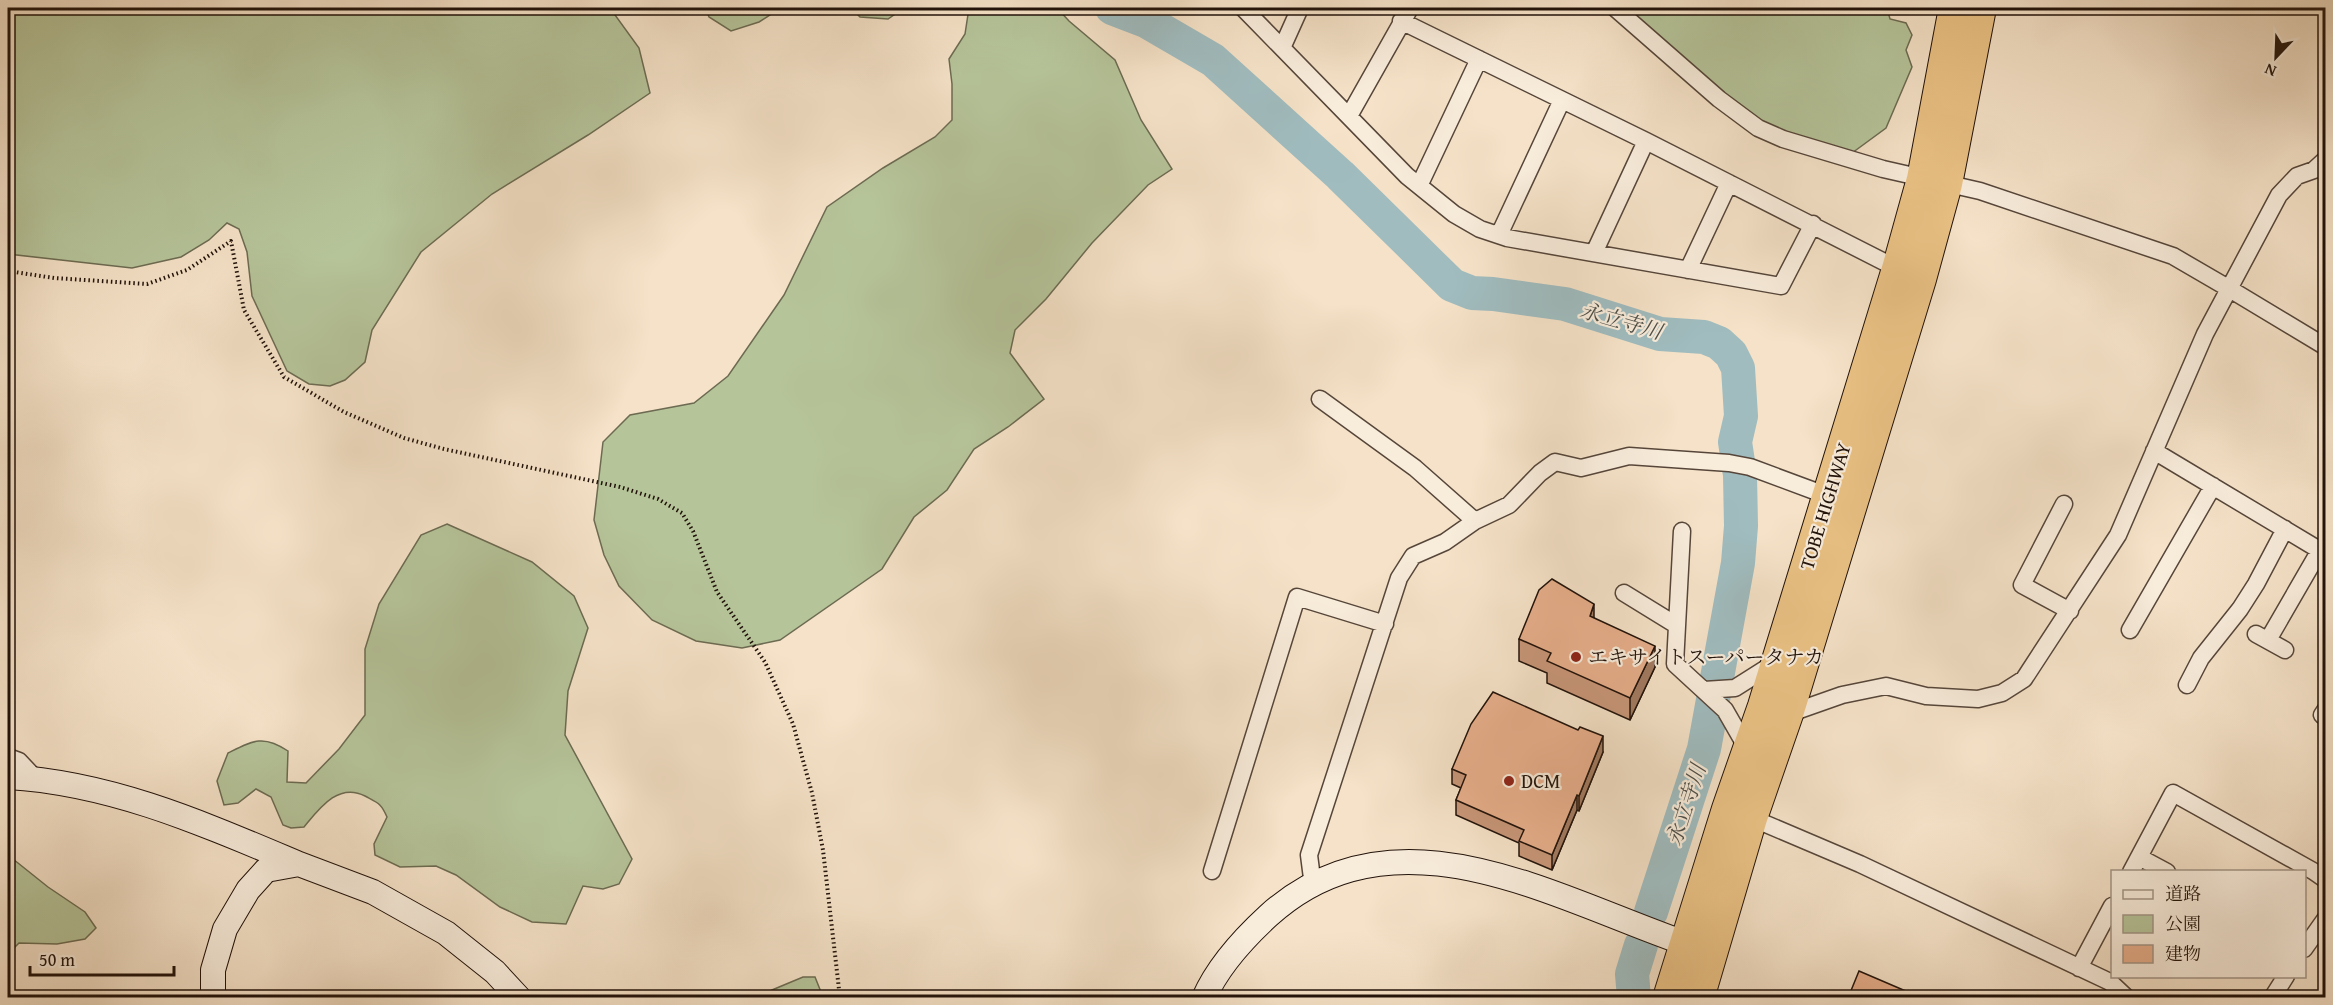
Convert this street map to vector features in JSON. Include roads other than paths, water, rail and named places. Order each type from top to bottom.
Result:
[{"type":"highway","name":"TOBE HIGHWAY","points":[[1934,181],[1954,8]]},
{"type":"highway","name":"TOBE HIGHWAY","points":[[1699,998],[1700,948],[1739,814],[1776,710],[1909,274],[1981,8]]},
{"type":"highway","name":"TOBE HIGHWAY","points":[[1739,814],[1748,750],[1776,710],[1777,662],[1828,496],[1909,274]]},
{"type":"highway","name":"TOBE HIGHWAY","points":[[1668,998],[1700,948]]},
{"type":"street","points":[[1243,8],[1419,186],[1454,214],[1480,229],[1499,235],[1594,253],[1781,286],[1813,224]]},
{"type":"street","points":[[1282,48],[1300,8]]},
{"type":"street","points":[[1615,8],[1719,99],[1758,128],[1783,139],[1934,181],[1980,191],[2173,256],[2325,347]]},
{"type":"street","points":[[1349,116],[1405,14],[1479,59],[1909,274]]},
{"type":"street","points":[[1419,186],[1479,59]]},
{"type":"street","points":[[1499,235],[1562,100]]},
{"type":"street","points":[[1594,253],[1646,141]]},
{"type":"street","points":[[1776,710],[1886,686],[1926,696],[1978,699],[2002,693],[2024,679],[2118,535],[2180,388],[2229,288],[2279,195],[2297,176],[2314,170],[2325,159]]},
{"type":"street","points":[[1688,270],[1729,183]]},
{"type":"street","points":[[1320,399],[1415,468],[1475,521]]},
{"type":"street","points":[[2154,451],[2323,552],[2262,637],[2285,650]]},
{"type":"street","points":[[1313,886],[1309,855],[1399,578],[1413,556],[1445,542],[1475,521],[1509,505],[1540,472],[1555,462],[1581,468],[1629,456],[1730,463],[1750,467],[1828,496]]},
{"type":"street","points":[[2130,630],[2213,486]]},
{"type":"street","points":[[2064,504],[2022,585],[2070,610]]},
{"type":"street","points":[[2187,685],[2201,658],[2240,609],[2256,584],[2285,529]]},
{"type":"street","points":[[1682,531],[1675,664],[1725,710],[1748,750]]},
{"type":"street","points":[[1624,592],[1676,625]]},
{"type":"street","points":[[1212,871],[1297,597],[1385,624]]},
{"type":"street","points":[[1704,690],[1735,688],[1777,662]]},
{"type":"street","points":[[2325,709],[2322,715],[2325,717]]},
{"type":"street","points":[[8,757],[19,761],[36,779]]},
{"type":"street","points":[[8,777],[36,779],[106,791],[179,815],[373,892],[446,933],[495,972],[519,998]]},
{"type":"street","points":[[2159,870],[2135,864],[2173,793],[2313,871],[2325,880]]},
{"type":"street","points":[[1739,814],[1860,864],[2110,982],[2127,998]]},
{"type":"street","points":[[1204,998],[1242,940],[1288,898],[1338,873],[1391,861],[1444,864],[1505,875],[1700,948]]},
{"type":"street","points":[[213,998],[213,970],[225,929],[248,890],[266,870],[299,864]]},
{"type":"street","points":[[2079,968],[2111,911]]},
{"type":"street","points":[[2306,946],[2325,918]]},
{"type":"street","points":[[2272,998],[2285,978]]},
{"type":"waterway","name":"永立寺川","points":[[1112,8],[1146,21],[1213,60],[1340,175],[1452,285],[1472,293],[1565,304],[1660,334],[1704,337],[1719,343],[1731,354],[1738,368],[1741,416],[1735,442],[1740,475],[1741,526],[1738,563],[1704,749],[1651,912]]},
{"type":"waterway","name":"永立寺川","points":[[1634,998],[1632,974],[1641,945]]},
{"type":"place","name":"エキサイトスーパータナカ","points":[[1576,657]]},
{"type":"place","name":"DCM","points":[[1509,781]]}]
